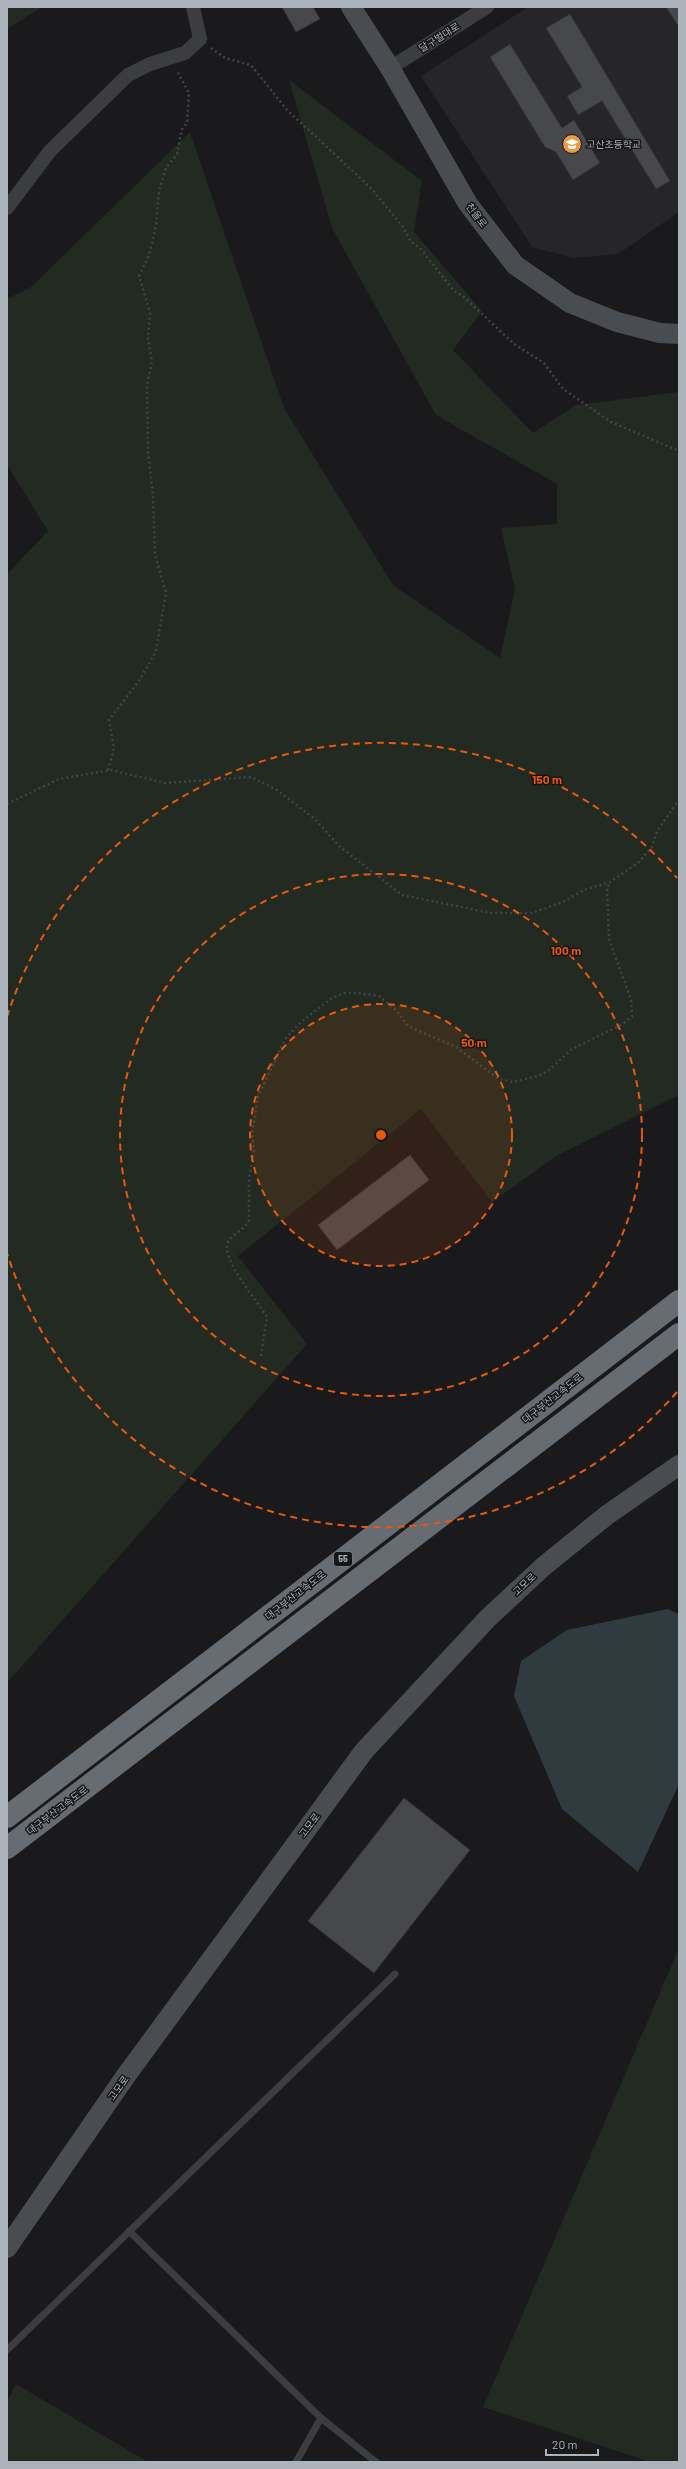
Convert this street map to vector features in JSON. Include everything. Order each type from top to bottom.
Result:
[{"type":"highway","name":"대구부산고속도로","points":[[7,1817],[679,1301]]},
{"type":"highway","name":"대구부산고속도로","points":[[7,1848],[679,1334]]},
{"type":"main road","name":"천을로","points":[[351,7],[390,68],[468,204],[515,265],[570,303],[616,322],[660,333],[679,334]]},
{"type":"main road","name":"고모로","points":[[7,2248],[125,2078],[364,1750],[488,1618],[544,1566],[607,1515],[679,1465]]},
{"type":"street","points":[[7,208],[50,151],[128,75],[150,64],[185,52],[200,39],[193,7]]},
{"type":"street","name":"달구벌대로","points":[[390,68],[488,7]]},
{"type":"lane","points":[[7,2350],[396,1974]]},
{"type":"lane","points":[[129,2231],[321,2418],[376,2462]]},
{"type":"lane","points":[[296,2462],[321,2418]]},
{"type":"path","points":[[200,39],[225,58],[251,65],[287,110],[371,188],[403,227],[411,242],[420,248],[454,291],[464,297],[514,344],[544,363],[563,389],[610,422],[679,451]]},
{"type":"path","points":[[108,770],[114,748],[109,720],[139,681],[156,651],[166,593],[155,555],[153,497],[148,451],[147,386],[152,361],[148,339],[150,313],[139,276],[149,255],[156,226],[159,191],[164,174],[177,154],[182,130],[187,122],[189,93],[175,68],[176,55]]},
{"type":"path","points":[[7,804],[59,779],[108,770],[165,783],[251,777],[278,790],[315,819],[339,846],[402,895],[425,901],[490,913],[532,913],[563,902],[584,890],[610,882],[638,863],[652,847],[657,831],[679,800]]},
{"type":"path","points":[[261,1356],[267,1317],[231,1264],[226,1248],[229,1241],[249,1220],[249,1178],[254,1151],[252,1135],[254,1113],[258,1097],[285,1039],[301,1022],[332,998],[346,993],[368,994],[388,1002],[408,1026],[456,1047],[499,1079],[513,1082],[538,1076],[548,1071],[572,1049],[623,1024],[632,1016],[631,1000],[609,939],[607,888],[610,882]]},
{"type":"shaded area","points":[[7,7],[42,7],[7,29]]},
{"type":"shaded area","name":"고산초등학교","points":[[528,7],[679,7],[679,212],[618,254],[574,258],[532,247],[421,76]]},
{"type":"shaded area","points":[[289,80],[422,181],[414,232],[482,311],[453,350],[533,433],[576,405],[679,392],[679,1095],[556,1156],[492,1202],[421,1109],[238,1256],[307,1344],[7,1683],[7,574],[48,531],[7,465],[7,299],[31,287],[190,132],[284,408],[393,585],[500,658],[515,589],[501,528],[557,524],[557,484],[436,415],[332,228]]},
{"type":"shaded area","points":[[668,1609],[679,1614],[679,1784],[638,1872],[562,1809],[514,1696],[521,1661],[567,1630]]},
{"type":"shaded area","points":[[679,1948],[679,2462],[650,2462],[483,2407]]},
{"type":"shaded area","points":[[16,2384],[148,2462],[7,2462],[7,2402]]},
{"type":"building","points":[[282,7],[313,7],[320,19],[296,32]]},
{"type":"building","points":[[666,7],[679,7],[679,27]]},
{"type":"building","points":[[570,14],[670,181],[656,189],[602,101],[578,115],[567,96],[582,87],[546,28]]},
{"type":"building","points":[[510,44],[562,128],[574,120],[600,163],[573,180],[556,152],[545,147],[490,57]]},
{"type":"building","points":[[410,1155],[429,1180],[337,1250],[318,1225]]},
{"type":"building","points":[[404,1798],[470,1850],[374,1973],[308,1921]]},
{"type":"place","name":"고산초등학교","points":[[572,144]]}]
